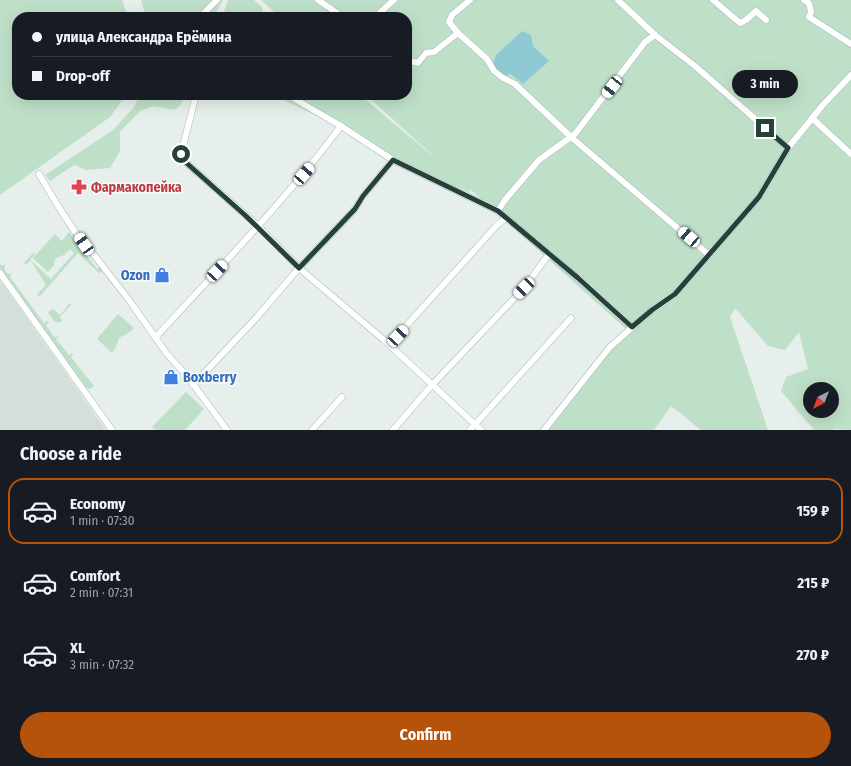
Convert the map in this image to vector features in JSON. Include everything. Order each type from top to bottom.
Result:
[{"type":"street","points":[[205,12],[217,0]]},
{"type":"street","points":[[318,0],[336,12]]},
{"type":"street","points":[[381,12],[394,0]]},
{"type":"street","points":[[470,0],[452,14],[449,22],[458,33],[487,59],[494,71],[503,78],[515,84],[571,137],[709,255]]},
{"type":"street","points":[[618,0],[655,35],[695,66],[788,148]]},
{"type":"street","points":[[713,0],[740,23],[756,11],[766,20]]},
{"type":"street","points":[[804,0],[809,3],[811,12],[809,17],[851,44]]},
{"type":"street","points":[[412,62],[418,63],[426,53],[434,52],[458,33]]},
{"type":"street","points":[[498,211],[505,200],[539,160],[575,134],[645,42],[655,35]]},
{"type":"street","points":[[544,430],[610,347],[652,310],[675,294],[709,255],[759,197],[788,148],[822,106],[851,75]]},
{"type":"street","points":[[195,100],[181,154],[182,159],[258,226],[299,268],[389,345],[481,430]]},
{"type":"street","points":[[297,100],[341,126],[393,160],[498,211],[632,327]]},
{"type":"street","points":[[812,118],[851,154]]},
{"type":"street","points":[[156,337],[313,164],[341,126]]},
{"type":"street","points":[[193,385],[257,317],[299,268],[355,209],[363,196],[393,160]]},
{"type":"street","points":[[39,174],[58,206],[84,244],[156,337],[167,354],[186,376],[227,430]]},
{"type":"street","points":[[389,345],[498,224],[506,218]]},
{"type":"street","points":[[393,430],[432,385],[524,288],[549,254]]},
{"type":"street","points":[[0,273],[112,430]]},
{"type":"street","points":[[470,430],[571,318]]},
{"type":"street","points":[[312,430],[342,397]]},
{"type":"shaded area","points":[[0,280],[106,430],[0,430]]},
{"type":"green space","points":[[0,0],[122,0],[126,12],[12,12],[12,100],[122,100],[110,117],[0,195]]},
{"type":"green space","points":[[141,0],[223,0],[216,12],[145,12]]},
{"type":"green space","points":[[228,0],[254,0],[262,7],[262,12],[224,12]]},
{"type":"green space","points":[[261,0],[851,0],[851,430],[814,430],[804,418],[839,418],[839,382],[803,382],[803,417],[781,391],[786,377],[808,369],[799,332],[785,350],[768,346],[735,308],[730,317],[768,430],[701,430],[671,406],[654,430],[546,430],[626,329],[470,189],[470,192],[384,158],[340,127],[283,100],[366,100],[440,162],[372,100],[412,100],[412,12],[274,12]]},
{"type":"green space","points":[[138,100],[183,100],[174,110],[154,106],[140,111],[120,132],[120,151],[110,168],[86,170],[74,165],[50,181],[45,175],[113,130],[134,107]]},
{"type":"green space","points":[[69,232],[97,269],[100,267],[103,271],[99,273],[78,253],[39,297],[37,294],[46,285],[31,261],[24,265],[23,264],[34,252],[35,254],[30,260],[51,279],[74,253],[70,249],[64,255],[55,259],[54,265],[48,272],[33,258],[55,234],[62,241]]},
{"type":"green space","points":[[0,264],[2,266],[5,264],[4,269],[8,274],[12,273],[10,277],[44,323],[49,322],[46,325],[54,337],[59,336],[56,339],[69,355],[72,353],[73,354],[71,357],[94,386],[90,389],[86,388],[0,268]]},
{"type":"green space","points":[[70,303],[71,305],[60,317],[63,321],[57,323],[48,313],[53,309],[60,315]]},
{"type":"green space","points":[[118,314],[134,328],[119,338],[112,353],[97,339]]},
{"type":"green space","points":[[186,392],[204,409],[185,430],[156,430],[152,427]]},
{"type":"water","points":[[522,31],[531,35],[533,46],[549,61],[523,84],[511,74],[504,76],[493,65],[496,55]]},
{"type":"place","name":"Фармакопейка","points":[[79,187]]},
{"type":"place","name":"Ozon","points":[[162,275]]},
{"type":"place","name":"Boxberry","points":[[171,377]]},
{"type":"route","points":[[181,154],[182,159],[258,226],[299,268],[355,209],[363,196],[393,160],[498,211],[578,278],[632,327],[652,310],[675,294],[759,197],[788,148],[765,128]]}]
